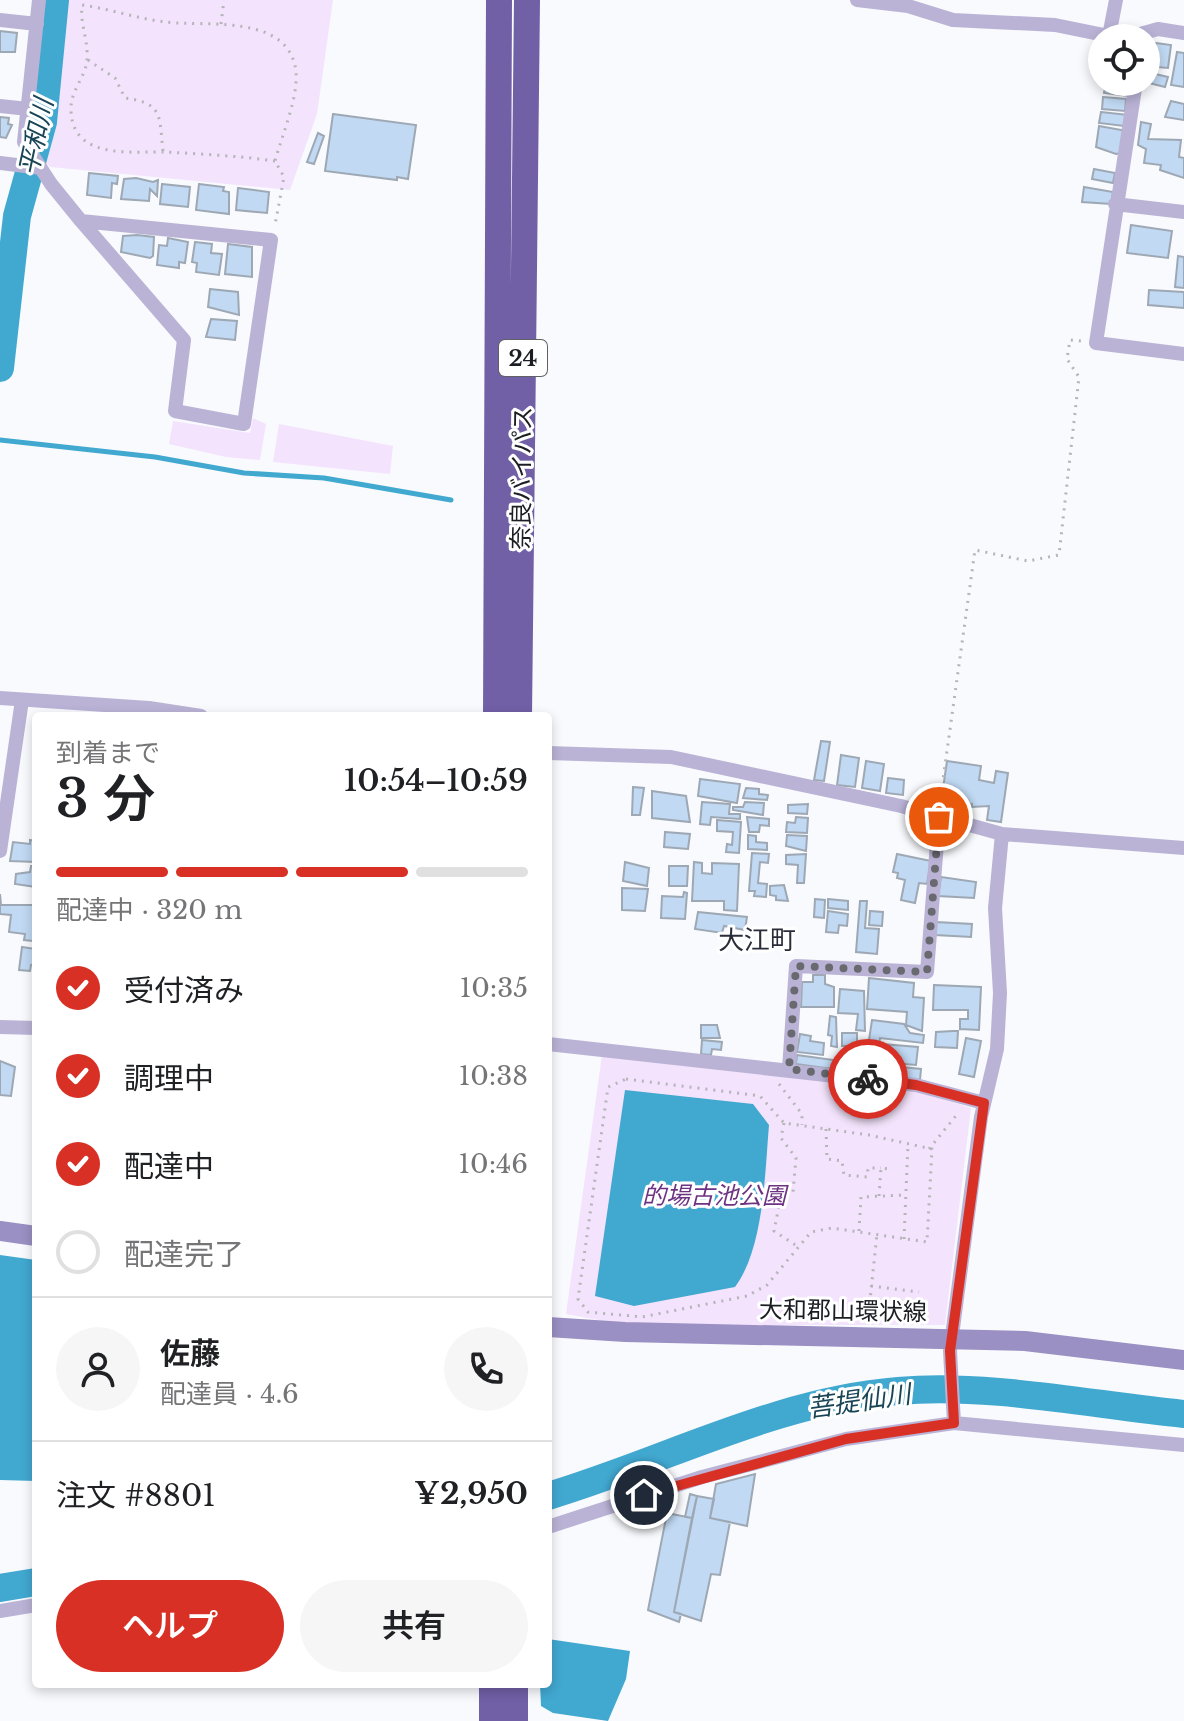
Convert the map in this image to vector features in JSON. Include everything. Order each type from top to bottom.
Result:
[{"type":"highway","name":"奈良バイパス","points":[[496,712],[499,0]]},
{"type":"highway","name":"奈良バイパス","points":[[519,712],[527,0]]},
{"type":"highway","points":[[492,1688],[492,1721]]},
{"type":"highway","points":[[515,1688],[515,1721]]},
{"type":"main road","points":[[0,1231],[32,1235]]},
{"type":"main road","name":"大和郡山環状線","points":[[552,1327],[951,1345],[1025,1341],[1184,1360]]},
{"type":"street","points":[[39,0],[24,142],[81,221],[184,340],[175,411],[244,424],[271,240],[81,221]]},
{"type":"street","points":[[857,0],[908,6],[953,20],[1055,25],[1088,32]]},
{"type":"street","points":[[1111,24],[1116,0]]},
{"type":"street","points":[[0,20],[37,24]]},
{"type":"street","points":[[1160,29],[1184,33]]},
{"type":"street","points":[[1134,96],[1123,181],[1115,204],[1096,343],[1184,354]]},
{"type":"street","points":[[0,106],[28,109]]},
{"type":"street","points":[[0,163],[41,168]]},
{"type":"street","points":[[1115,204],[1184,212]]},
{"type":"street","points":[[0,698],[175,712]]},
{"type":"street","points":[[0,851],[22,700]]},
{"type":"street","points":[[552,753],[671,757],[1002,834],[1184,848]]},
{"type":"street","points":[[784,1073],[796,966],[927,972],[939,817]]},
{"type":"street","points":[[954,1418],[951,1345],[984,1103],[997,1049],[1000,993],[995,908],[1002,834]]},
{"type":"street","points":[[0,1027],[32,1028]]},
{"type":"street","points":[[552,1044],[784,1073],[916,1085],[984,1103]]},
{"type":"street","points":[[552,1526],[702,1477],[846,1439],[954,1418],[1184,1445]]},
{"type":"street","points":[[0,1611],[32,1606]]},
{"type":"path","points":[[221,24],[224,0]]},
{"type":"path","points":[[271,240],[284,177],[275,161],[296,82],[291,54],[271,35],[221,24],[169,23],[82,5],[80,26],[86,37],[88,60],[73,89],[71,112],[78,130],[92,144],[108,152],[163,152],[275,161]]},
{"type":"path","points":[[88,60],[115,78],[125,98],[154,106],[159,116],[163,152]]},
{"type":"path","points":[[939,817],[975,550],[1028,561],[1059,555],[1079,377],[1067,359],[1070,340],[1096,343]]},
{"type":"path","points":[[784,1073],[778,1083],[802,1114],[802,1125]]},
{"type":"path","points":[[576,1307],[608,1087],[626,1079],[760,1096],[784,1123],[826,1127],[932,1149],[927,1181],[931,1206],[927,1242],[832,1228],[811,1232],[767,1285],[747,1296],[642,1317],[588,1312],[578,1299]]},
{"type":"path","points":[[929,1149],[958,1115],[962,1104]]},
{"type":"path","points":[[784,1123],[781,1138],[796,1158],[793,1192],[780,1201],[774,1231],[797,1246]]},
{"type":"path","points":[[826,1127],[827,1159],[842,1161],[844,1175],[867,1177],[868,1168],[888,1169]]},
{"type":"path","points":[[904,1239],[908,1144]]},
{"type":"path","points":[[879,1196],[881,1168]]},
{"type":"path","points":[[859,1231],[861,1197],[905,1195]]},
{"type":"path","points":[[868,1319],[877,1234]]},
{"type":"path","points":[[871,1286],[919,1292]]},
{"type":"green space","points":[[62,0],[333,0],[317,114],[290,190],[50,167],[46,163]]},
{"type":"green space","points":[[253,418],[266,424],[260,460],[226,457],[169,444],[173,421],[250,433]]},
{"type":"green space","points":[[279,424],[393,446],[390,474],[273,462]]},
{"type":"green space","name":"的場古池公園","points":[[602,1055],[917,1091],[971,1108],[945,1325],[625,1325],[566,1314]]},
{"type":"water","points":[[625,1090],[753,1104],[769,1125],[757,1231],[745,1271],[735,1287],[634,1306],[595,1296]]},
{"type":"water","points":[[0,1255],[32,1259],[32,1481],[0,1480]]},
{"type":"water","points":[[552,1640],[630,1651],[626,1679],[608,1721],[553,1713],[541,1706],[540,1688],[552,1688]]},
{"type":"building","points":[[0,31],[17,33],[15,52],[0,52]]},
{"type":"building","points":[[1160,44],[1171,45],[1168,68],[1160,67]]},
{"type":"building","points":[[1177,52],[1184,53],[1184,87],[1171,85]]},
{"type":"building","points":[[1160,75],[1168,77],[1165,87],[1160,86]]},
{"type":"building","points":[[1103,97],[1126,99],[1125,111],[1102,109]]},
{"type":"building","points":[[1171,101],[1184,104],[1184,120],[1165,117]]},
{"type":"building","points":[[1101,112],[1129,115],[1124,126],[1099,123]]},
{"type":"building","points":[[333,114],[416,125],[408,179],[325,171]]},
{"type":"building","points":[[0,117],[9,118],[8,124],[12,125],[6,138],[0,137]]},
{"type":"building","points":[[1141,122],[1151,124],[1148,139],[1181,140],[1179,157],[1184,158],[1184,178],[1160,170],[1161,165],[1144,163],[1146,149],[1138,145]]},
{"type":"building","points":[[1099,126],[1127,131],[1123,153],[1116,154],[1096,147]]},
{"type":"building","points":[[318,133],[324,136],[314,164],[307,162]]},
{"type":"building","points":[[1094,169],[1115,173],[1113,183],[1092,179]]},
{"type":"building","points":[[89,173],[118,176],[117,184],[112,183],[111,198],[87,195]]},
{"type":"building","points":[[124,179],[153,182],[158,180],[157,196],[150,189],[149,201],[121,199]]},
{"type":"building","points":[[162,184],[190,187],[188,207],[160,204]]},
{"type":"building","points":[[199,184],[224,187],[223,191],[229,192],[229,214],[196,210]]},
{"type":"building","points":[[1084,187],[1113,192],[1111,204],[1082,202]]},
{"type":"building","points":[[238,188],[269,192],[267,213],[236,210]]},
{"type":"building","points":[[1131,225],[1172,231],[1168,258],[1127,253]]},
{"type":"building","points":[[123,236],[154,237],[153,256],[150,258],[121,252]]},
{"type":"building","points":[[168,238],[188,242],[185,263],[179,262],[179,268],[157,265],[159,245],[167,246]]},
{"type":"building","points":[[195,242],[212,244],[211,253],[222,254],[219,275],[196,272],[197,263],[192,262]]},
{"type":"building","points":[[228,244],[252,247],[252,277],[225,274]]},
{"type":"building","points":[[1178,256],[1184,257],[1184,288],[1175,287]]},
{"type":"building","points":[[210,289],[238,292],[239,315],[208,307]]},
{"type":"building","points":[[1149,290],[1184,292],[1184,308],[1148,305]]},
{"type":"building","points":[[211,319],[237,321],[235,340],[206,337]]},
{"type":"building","points":[[821,741],[830,742],[824,781],[814,780]]},
{"type":"building","points":[[841,755],[859,758],[855,787],[837,785]]},
{"type":"building","points":[[866,761],[884,764],[880,791],[862,788]]},
{"type":"building","points":[[947,761],[981,766],[979,780],[994,783],[996,771],[1008,773],[1001,822],[987,820],[989,806],[972,807],[972,804],[953,801],[952,811],[940,809]]},
{"type":"building","points":[[888,778],[904,780],[903,795],[886,793]]},
{"type":"building","points":[[700,779],[740,784],[737,803],[698,796]]},
{"type":"building","points":[[633,787],[644,788],[640,815],[632,815]]},
{"type":"building","points":[[746,788],[759,789],[759,794],[768,795],[767,800],[743,798]]},
{"type":"building","points":[[652,791],[686,796],[690,822],[652,818]]},
{"type":"building","points":[[702,802],[730,804],[729,814],[740,814],[740,819],[711,817],[710,825],[700,824]]},
{"type":"building","points":[[745,802],[764,803],[763,815],[733,810],[733,807],[743,807]]},
{"type":"building","points":[[808,804],[807,814],[788,813],[788,805]]},
{"type":"building","points":[[747,817],[769,819],[769,826],[760,825],[759,832],[749,832]]},
{"type":"building","points":[[796,817],[808,818],[807,833],[786,832],[787,822],[795,823]]},
{"type":"building","points":[[717,820],[741,822],[739,853],[726,852],[727,844],[732,845],[733,832],[717,831]]},
{"type":"building","points":[[665,832],[690,834],[688,849],[664,847]]},
{"type":"building","points":[[748,835],[756,836],[756,842],[767,843],[767,850],[748,849]]},
{"type":"building","points":[[787,835],[807,836],[806,851],[786,846]]},
{"type":"building","points":[[32,840],[32,862],[10,861],[13,842],[30,844]]},
{"type":"building","points":[[752,853],[769,854],[768,863],[760,862],[758,883],[767,884],[766,897],[754,896],[755,891],[749,891]]},
{"type":"building","points":[[806,854],[804,883],[797,883],[798,865],[786,864],[786,855]]},
{"type":"building","points":[[897,854],[931,861],[927,884],[919,883],[915,903],[901,900],[905,880],[897,878],[898,873],[893,872]]},
{"type":"building","points":[[625,862],[649,868],[647,886],[623,881]]},
{"type":"building","points":[[694,862],[702,863],[702,873],[712,874],[712,863],[739,864],[737,911],[724,910],[724,901],[692,901]]},
{"type":"building","points":[[32,866],[32,886],[15,884],[16,874],[30,872]]},
{"type":"building","points":[[669,866],[688,866],[687,886],[669,886]]},
{"type":"building","points":[[941,877],[976,882],[974,898],[938,896]]},
{"type":"building","points":[[784,885],[788,901],[776,900],[776,896],[770,895],[770,886]]},
{"type":"building","points":[[622,888],[648,889],[645,911],[622,910]]},
{"type":"building","points":[[684,892],[687,893],[685,919],[661,918],[662,896],[683,897]]},
{"type":"building","points":[[0,894],[1,905],[32,905],[32,941],[24,940],[25,934],[9,932],[11,915],[0,914]]},
{"type":"building","points":[[815,899],[825,900],[824,918],[814,917]]},
{"type":"building","points":[[828,899],[848,901],[848,910],[828,908]]},
{"type":"building","points":[[860,901],[867,901],[865,928],[879,929],[877,954],[856,952]]},
{"type":"building","points":[[828,911],[848,914],[847,926],[839,925],[838,933],[826,932]]},
{"type":"building","points":[[870,911],[883,912],[882,926],[869,925]]},
{"type":"building","points":[[698,912],[747,917],[745,930],[724,926],[722,933],[695,929]]},
{"type":"building","points":[[936,922],[972,924],[971,937],[935,935]]},
{"type":"building","points":[[22,947],[32,948],[30,971],[19,970]]},
{"type":"building","points":[[813,975],[825,975],[825,984],[834,987],[834,1007],[801,1007],[802,982],[813,982]]},
{"type":"building","points":[[869,978],[914,983],[913,997],[924,998],[922,1031],[906,1025],[907,1012],[867,1009]]},
{"type":"building","points":[[934,985],[981,987],[979,1030],[960,1029],[960,1019],[968,1019],[968,1010],[933,1010]]},
{"type":"building","points":[[840,989],[864,991],[865,1031],[856,1030],[858,1014],[838,1013]]},
{"type":"building","points":[[830,1016],[836,1017],[837,1047],[831,1046],[832,1036],[828,1035]]},
{"type":"building","points":[[872,1020],[904,1024],[910,1033],[924,1035],[923,1043],[880,1038],[876,1075],[864,1073]]},
{"type":"building","points":[[701,1025],[717,1025],[720,1038],[701,1038]]},
{"type":"building","points":[[958,1031],[957,1048],[935,1047],[936,1032]]},
{"type":"building","points":[[842,1033],[857,1033],[857,1046],[842,1046]]},
{"type":"building","points":[[800,1034],[811,1036],[810,1041],[824,1043],[823,1055],[797,1052]]},
{"type":"building","points":[[966,1038],[981,1041],[974,1077],[959,1074]]},
{"type":"building","points":[[702,1040],[722,1042],[721,1050],[712,1049],[711,1055],[701,1054]]},
{"type":"building","points":[[882,1044],[918,1047],[916,1065],[880,1062]]},
{"type":"building","points":[[797,1055],[841,1061],[840,1070],[796,1064]]},
{"type":"building","points":[[0,1061],[15,1067],[11,1096],[0,1095]]},
{"type":"building","points":[[892,1066],[921,1069],[920,1080],[891,1077]]},
{"type":"building","points":[[755,1474],[747,1526],[710,1518],[716,1484]]},
{"type":"building","points":[[690,1494],[697,1496],[692,1518],[685,1517]]},
{"type":"building","points":[[697,1496],[714,1499],[710,1518],[730,1522],[720,1575],[711,1574],[701,1621],[674,1612]]},
{"type":"building","points":[[667,1513],[692,1518],[674,1612],[681,1614],[679,1622],[648,1610]]},
{"type":"waterway","name":"平和川","points":[[0,368],[17,216],[43,122],[55,0]]},
{"type":"waterway","points":[[0,440],[155,457],[244,473],[324,478],[451,500]]},
{"type":"waterway","name":"菩提仙川","points":[[552,1495],[764,1419],[852,1397],[898,1391],[1005,1392],[1184,1414]]},
{"type":"waterway","name":"菩提仙川","points":[[0,1588],[32,1583]]},
{"type":"way so far","points":[[868,1079],[789,1069],[796,966],[872,967],[927,972],[939,817]]},
{"type":"district","name":"大江町","points":[[757,940]]},
{"type":"route","points":[[644,1495],[846,1439],[954,1423],[950,1351],[984,1103],[916,1085],[868,1079]]}]
